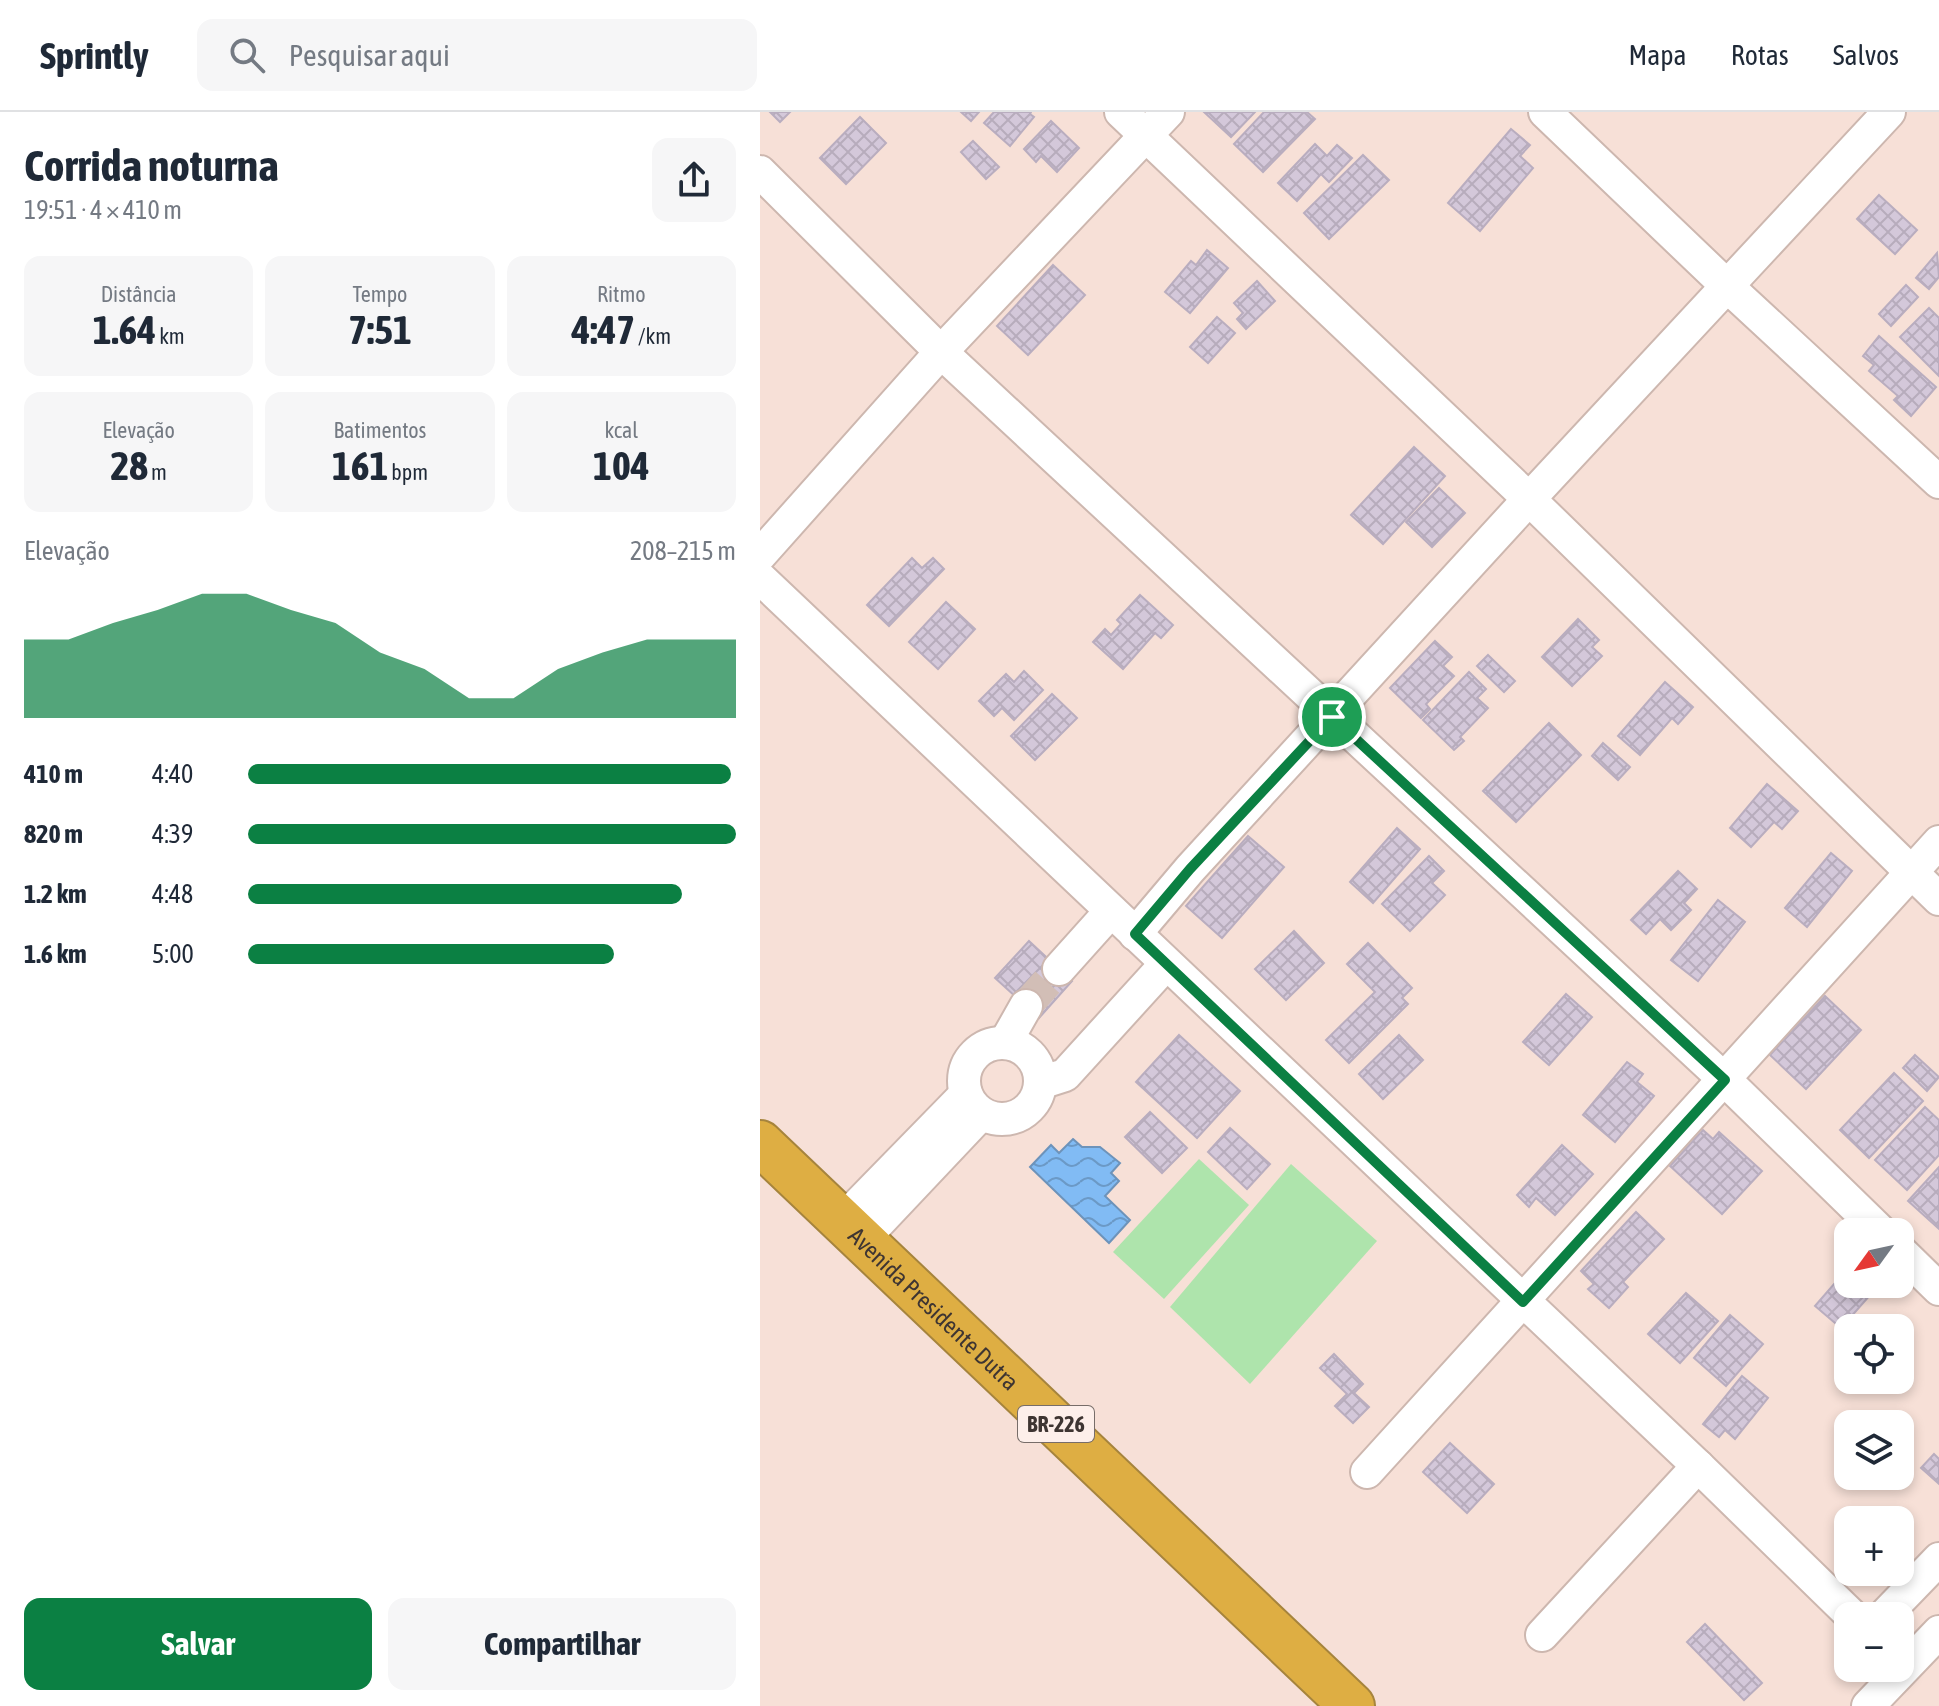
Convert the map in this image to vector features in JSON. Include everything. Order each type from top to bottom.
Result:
[{"type":"highway","name":"Avenida Presidente Dutra","points":[[760,1143],[1352,1706]]},
{"type":"street","points":[[1121,112],[1529,499],[1939,899]]},
{"type":"street","points":[[760,555],[941,352],[1168,112]]},
{"type":"street","points":[[1545,112],[1727,286],[1934,466]]},
{"type":"street","points":[[1135,934],[1190,869],[1529,499],[1889,112]]},
{"type":"street","points":[[760,172],[941,352],[1725,1080],[1867,1218]]},
{"type":"street","points":[[760,578],[1698,1466],[1838,1602]]},
{"type":"street","points":[[1367,1472],[1939,842]]},
{"type":"street","points":[[1059,969],[1111,911]]},
{"type":"street","points":[[1040,1083],[1065,1075],[1166,964]]},
{"type":"street","points":[[1005,1043],[1026,1006]]},
{"type":"street","points":[[1005,1043],[1027,1052],[1039,1071],[1040,1083],[1034,1104],[1016,1117],[1004,1120],[974,1104],[964,1082],[971,1058],[992,1044],[1005,1043]]},
{"type":"street","points":[[852,1231],[974,1104]]},
{"type":"street","points":[[1914,1265],[1939,1289]]},
{"type":"street","points":[[1542,1635],[1698,1466]]},
{"type":"street","points":[[1898,1602],[1939,1559]]},
{"type":"street","points":[[1868,1706],[1939,1632]]},
{"type":"green space","points":[[1199,1159],[1249,1205],[1164,1299],[1113,1252]]},
{"type":"green space","points":[[1291,1164],[1377,1241],[1250,1384],[1170,1307]]},
{"type":"water","points":[[1073,1139],[1082,1147],[1100,1147],[1120,1163],[1111,1173],[1119,1181],[1105,1196],[1130,1220],[1109,1243],[1030,1167],[1051,1145],[1059,1153]]},
{"type":"building","points":[[770,112],[790,112],[780,122]]},
{"type":"building","points":[[961,112],[979,112],[971,121]]},
{"type":"building","points":[[994,112],[1031,112],[1034,117],[1010,146],[984,123]]},
{"type":"building","points":[[1204,112],[1255,112],[1231,137]]},
{"type":"building","points":[[1264,112],[1307,112],[1315,119],[1263,172],[1234,144]]},
{"type":"building","points":[[860,117],[886,143],[846,184],[820,158]]},
{"type":"building","points":[[1051,121],[1079,148],[1057,172],[1041,156],[1036,162],[1024,149]]},
{"type":"building","points":[[1511,129],[1530,145],[1520,156],[1533,168],[1480,231],[1448,203]]},
{"type":"building","points":[[973,141],[999,167],[986,179],[961,152]]},
{"type":"building","points":[[1315,144],[1327,156],[1337,145],[1352,158],[1329,182],[1321,174],[1297,201],[1278,183]]},
{"type":"building","points":[[1363,155],[1389,180],[1329,239],[1304,213]]},
{"type":"building","points":[[1879,195],[1917,230],[1895,254],[1857,219]]},
{"type":"building","points":[[1207,250],[1228,268],[1190,313],[1165,292],[1191,261],[1196,265]]},
{"type":"building","points":[[1937,253],[1939,277],[1929,289],[1916,278]]},
{"type":"building","points":[[1053,265],[1085,295],[1028,355],[997,326]]},
{"type":"building","points":[[1257,281],[1275,301],[1246,329],[1237,319],[1243,313],[1234,303]]},
{"type":"building","points":[[1906,285],[1918,297],[1891,326],[1879,314]]},
{"type":"building","points":[[1929,308],[1939,318],[1939,376],[1900,337]]},
{"type":"building","points":[[1217,317],[1235,333],[1208,363],[1190,347]]},
{"type":"building","points":[[1879,336],[1936,387],[1911,416],[1894,400],[1898,396],[1869,371],[1874,365],[1863,356]]},
{"type":"building","points":[[1414,447],[1445,476],[1383,544],[1351,515]]},
{"type":"building","points":[[1439,488],[1465,513],[1432,547],[1406,522]]},
{"type":"building","points":[[912,558],[922,568],[933,558],[944,569],[889,626],[867,605]]},
{"type":"building","points":[[1140,595],[1173,625],[1161,638],[1155,633],[1123,669],[1093,642],[1105,629],[1111,635],[1121,624],[1117,620]]},
{"type":"building","points":[[946,602],[975,629],[938,669],[909,642]]},
{"type":"building","points":[[1578,619],[1599,640],[1592,647],[1602,656],[1572,686],[1542,657]]},
{"type":"building","points":[[1435,641],[1452,657],[1443,666],[1454,676],[1426,704],[1430,709],[1421,718],[1390,688]]},
{"type":"building","points":[[1488,655],[1515,681],[1504,692],[1477,666]]},
{"type":"building","points":[[1024,671],[1043,690],[1014,720],[1002,708],[994,716],[979,701],[1006,674],[1014,682]]},
{"type":"building","points":[[1469,672],[1486,689],[1477,698],[1488,708],[1460,737],[1464,741],[1454,750],[1423,720]]},
{"type":"building","points":[[1665,682],[1693,707],[1678,724],[1672,718],[1640,755],[1618,736]]},
{"type":"building","points":[[1052,694],[1077,718],[1035,760],[1011,736]]},
{"type":"building","points":[[1549,723],[1581,755],[1516,822],[1483,791]]},
{"type":"building","points":[[1603,743],[1630,767],[1618,780],[1592,756]]},
{"type":"building","points":[[1767,784],[1798,811],[1782,829],[1774,822],[1751,847],[1730,828]]},
{"type":"building","points":[[1397,828],[1420,849],[1373,903],[1350,882]]},
{"type":"building","points":[[1248,836],[1284,867],[1222,938],[1186,906]]},
{"type":"building","points":[[1831,853],[1852,871],[1807,927],[1785,908]]},
{"type":"building","points":[[1429,856],[1444,871],[1432,883],[1445,895],[1410,931],[1382,904]]},
{"type":"building","points":[[1678,871],[1697,889],[1684,903],[1691,910],[1671,930],[1660,919],[1646,934],[1631,920]]},
{"type":"building","points":[[1718,900],[1745,922],[1698,981],[1671,960]]},
{"type":"building","points":[[1294,931],[1324,963],[1286,1000],[1255,969]]},
{"type":"building","points":[[1029,941],[1072,981],[1039,1018],[995,978]]},
{"type":"building","points":[[1368,943],[1412,988],[1402,998],[1408,1004],[1349,1063],[1326,1040],[1375,992],[1347,964]]},
{"type":"building","points":[[1566,994],[1592,1017],[1549,1065],[1523,1042]]},
{"type":"building","points":[[1825,996],[1861,1030],[1806,1089],[1770,1055]]},
{"type":"building","points":[[1179,1035],[1240,1091],[1197,1138],[1136,1082]]},
{"type":"building","points":[[1399,1035],[1423,1060],[1383,1099],[1359,1074]]},
{"type":"building","points":[[1915,1055],[1939,1077],[1927,1091],[1903,1068]]},
{"type":"building","points":[[1627,1062],[1643,1074],[1637,1082],[1654,1096],[1615,1142],[1583,1115]]},
{"type":"building","points":[[1894,1073],[1923,1101],[1869,1158],[1840,1130]]},
{"type":"building","points":[[1925,1107],[1939,1120],[1939,1155],[1907,1190],[1875,1160]]},
{"type":"building","points":[[1150,1112],[1187,1148],[1162,1173],[1125,1137]]},
{"type":"building","points":[[1230,1128],[1270,1164],[1247,1189],[1208,1152]]},
{"type":"building","points":[[1703,1130],[1713,1139],[1719,1132],[1762,1171],[1722,1214],[1670,1166]]},
{"type":"building","points":[[1562,1145],[1593,1174],[1555,1215],[1536,1198],[1529,1207],[1517,1195]]},
{"type":"building","points":[[1939,1167],[1939,1229],[1908,1201]]},
{"type":"building","points":[[1636,1212],[1664,1239],[1623,1282],[1628,1287],[1609,1308],[1588,1289],[1594,1284],[1581,1271]]},
{"type":"building","points":[[1834,1284],[1834,1298],[1868,1298],[1853,1314],[1834,1314],[1834,1322],[1815,1306]]},
{"type":"building","points":[[1686,1293],[1718,1321],[1680,1363],[1648,1334]]},
{"type":"building","points":[[1730,1315],[1763,1344],[1726,1386],[1694,1358]]},
{"type":"building","points":[[1334,1354],[1363,1384],[1354,1393],[1369,1407],[1353,1423],[1335,1406],[1347,1394],[1320,1368]]},
{"type":"building","points":[[1742,1376],[1768,1398],[1735,1439],[1725,1430],[1719,1437],[1703,1424]]},
{"type":"building","points":[[1450,1443],[1494,1484],[1467,1513],[1423,1472]]},
{"type":"building","points":[[1934,1454],[1939,1459],[1939,1484],[1921,1468]]},
{"type":"building","points":[[1705,1624],[1762,1683],[1744,1700],[1687,1642]]},
{"type":"tunnel","points":[[1026,1006],[1059,969]]},
{"type":"route","points":[[1332,717],[1725,1080],[1523,1302],[1135,934],[1190,869],[1332,717]]}]
